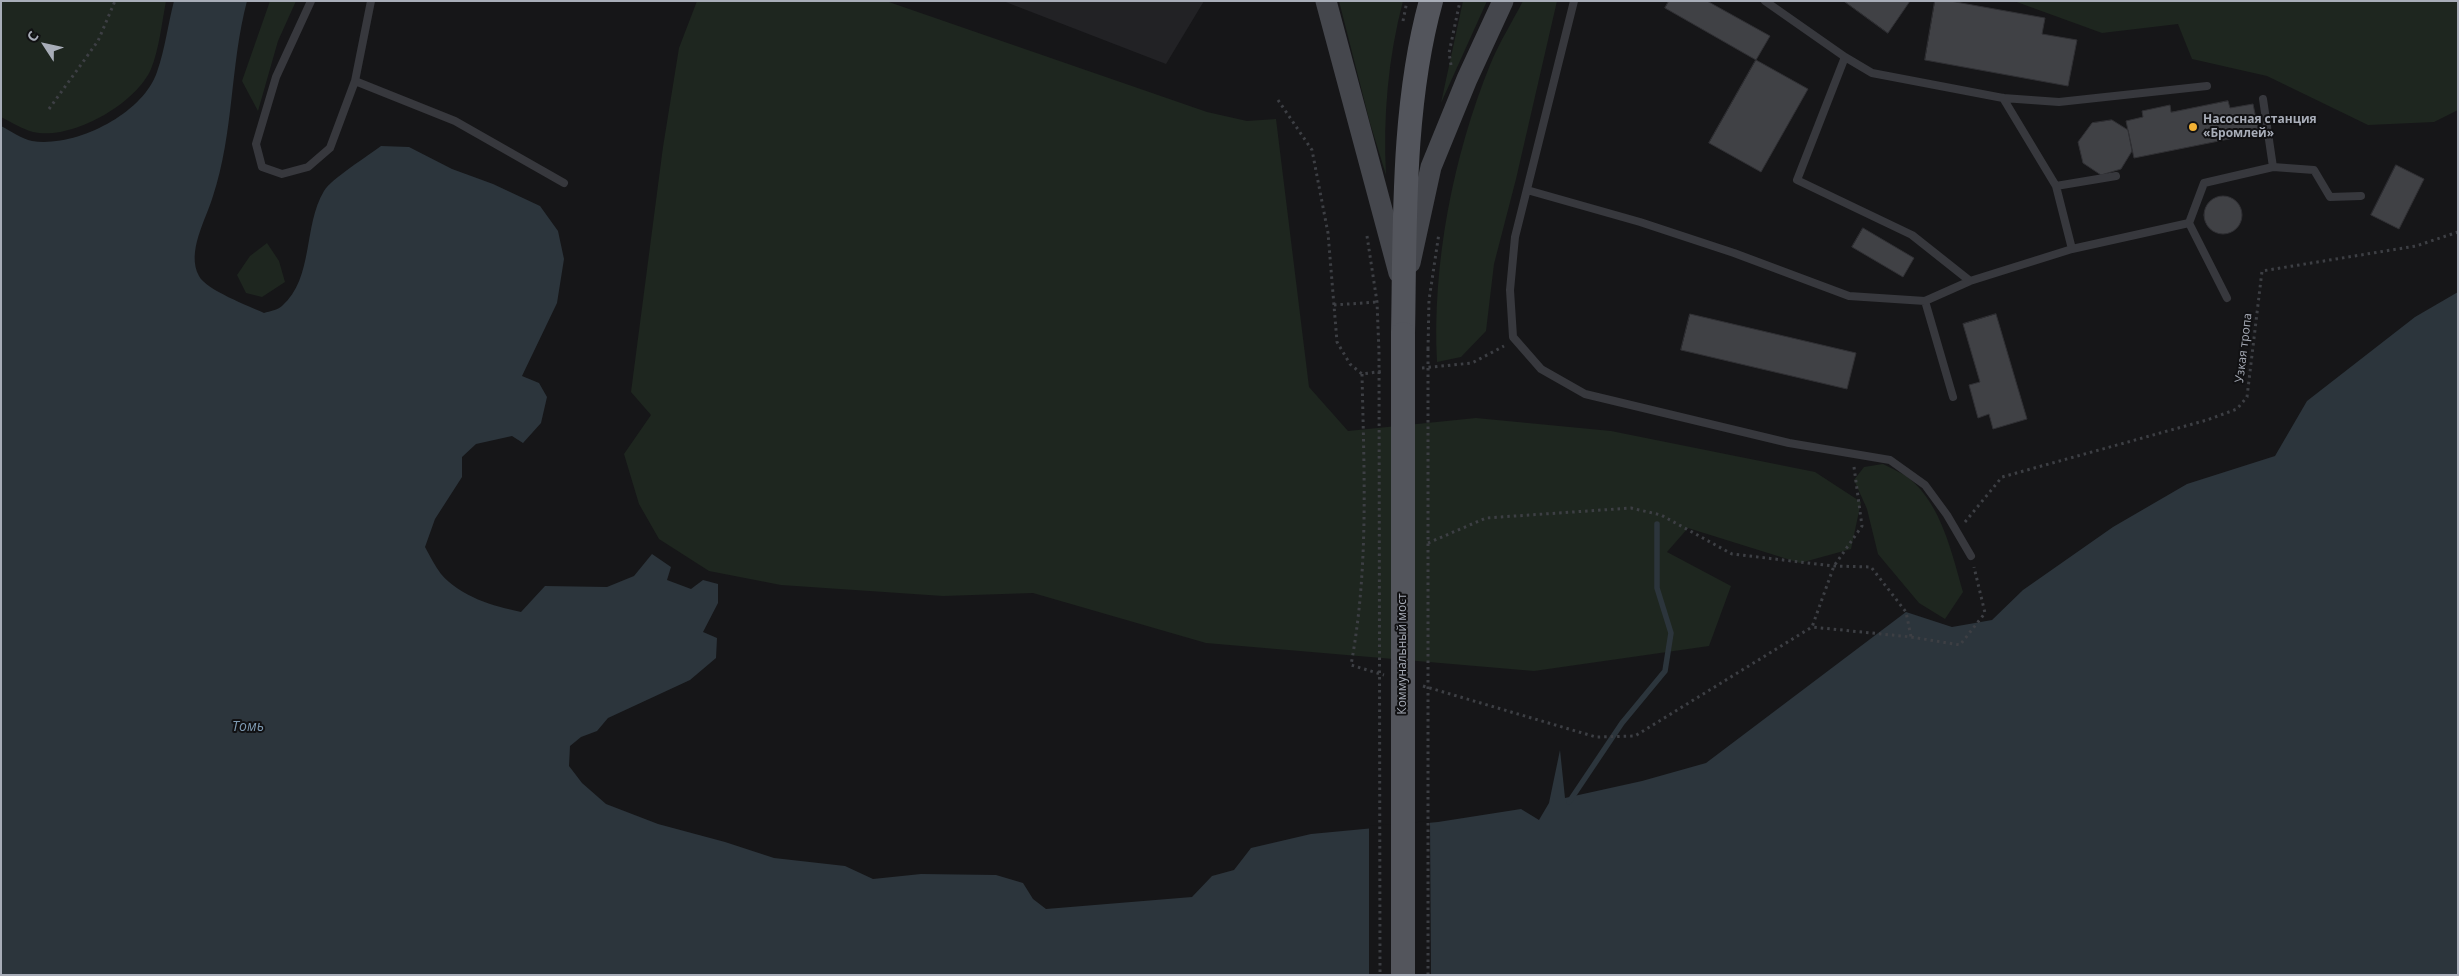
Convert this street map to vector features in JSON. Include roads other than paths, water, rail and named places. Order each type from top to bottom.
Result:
[{"type":"main road","points":[[1326,1],[1378,188],[1404,292]]},
{"type":"main road","name":"Коммунальный мост","points":[[1403,975],[1403,334],[1406,192],[1416,80],[1432,1]]},
{"type":"main road","points":[[1404,292],[1431,167],[1503,1]]},
{"type":"lane","points":[[311,1],[276,77],[256,144],[262,167],[282,174],[308,168],[330,148],[354,81],[371,1]]},
{"type":"lane","points":[[1574,1],[1515,238],[1510,290],[1513,337],[1541,369],[1584,394],[1789,443],[1890,460],[1925,485],[1971,556]]},
{"type":"lane","points":[[1765,1],[1845,58],[1872,73],[2003,98],[2059,102],[2207,86]]},
{"type":"lane","points":[[1845,58],[1796,180],[1912,235],[1970,281]]},
{"type":"lane","points":[[354,81],[455,120],[564,183]]},
{"type":"lane","points":[[2003,98],[2056,186],[2072,248]]},
{"type":"lane","points":[[2263,99],[2273,167]]},
{"type":"lane","points":[[2227,298],[2189,223],[2204,183],[2273,167],[2314,170],[2330,197],[2360,196]]},
{"type":"lane","points":[[2056,186],[2116,176]]},
{"type":"lane","points":[[1527,190],[1640,222],[1734,253],[1849,296],[1925,301],[1970,281],[2072,248],[2189,223]]},
{"type":"lane","points":[[1925,301],[1953,397]]},
{"type":"water","name":"Томь","points":[[174,1],[247,1],[237,50],[225,148],[213,196],[196,246],[196,267],[199,276],[210,287],[264,313],[282,306],[292,294],[299,281],[304,267],[317,205],[324,191],[342,174],[381,146],[409,147],[452,169],[493,184],[540,206],[558,231],[564,259],[557,303],[522,376],[539,383],[547,397],[541,423],[523,443],[512,436],[476,444],[462,457],[462,477],[435,519],[425,547],[441,574],[458,589],[478,599],[521,612],[545,586],[607,587],[634,576],[652,554],[671,567],[667,580],[691,589],[703,580],[718,584],[718,603],[703,632],[717,638],[716,658],[690,680],[608,718],[597,731],[581,737],[570,746],[569,766],[582,783],[606,804],[658,824],[725,842],[774,858],[845,866],[873,879],[921,874],[996,875],[1023,883],[1033,899],[1046,909],[1192,897],[1212,876],[1234,870],[1251,848],[1311,834],[1438,822],[1521,809],[1539,820],[1549,803],[1560,750],[1565,798],[1642,781],[1706,763],[1906,612],[1952,627],[1992,620],[2023,590],[2113,527],[2187,484],[2275,456],[2307,401],[2415,317],[2458,292],[2458,975],[1,975],[1,126],[28,140],[49,142],[87,133],[123,114],[138,101],[149,87],[157,72]]},
{"type":"waterway","points":[[1569,802],[1622,723],[1665,671],[1671,633],[1657,588],[1657,524]]},
{"type":"place","name":"Насосная станция «Бромлей»","points":[[2193,127]]}]
